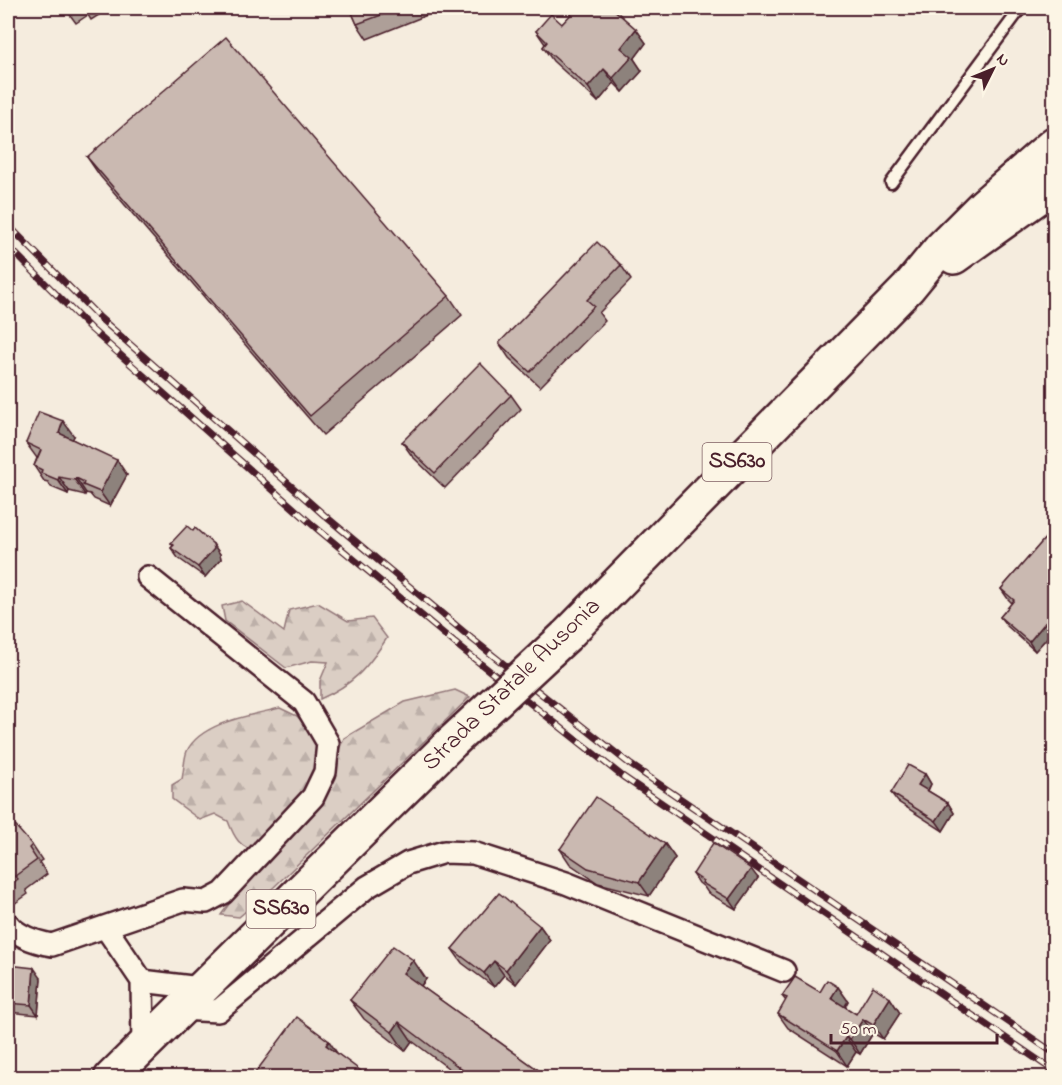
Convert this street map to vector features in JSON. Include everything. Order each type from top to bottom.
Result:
[{"type":"main road","name":"Strada Statale Ausonia","points":[[111,1077],[452,742],[566,636],[908,288],[940,249],[1054,144]]},
{"type":"main road","name":"Strada Statale Ausonia","points":[[908,288],[1054,186]]},
{"type":"street","points":[[8,924],[17,937],[52,945],[183,900],[206,902],[223,893],[313,797],[325,772],[328,743],[304,702],[148,577]]},
{"type":"street","points":[[142,981],[218,1011],[367,887],[408,863],[444,852],[473,853],[566,883],[784,971]]},
{"type":"street","points":[[106,928],[142,981],[143,1046]]},
{"type":"lane","points":[[891,183],[1021,8]]},
{"type":"green space","points":[[242,601],[284,632],[289,610],[318,603],[348,621],[372,618],[387,638],[359,674],[320,699],[320,681],[328,662],[312,661],[286,668],[225,621],[222,606]]},
{"type":"green space","points":[[455,690],[470,697],[274,887],[239,917],[221,915],[334,761],[344,738],[405,702]]},
{"type":"green space","points":[[280,708],[297,716],[319,741],[319,769],[307,796],[258,851],[252,850],[238,841],[228,821],[215,814],[200,820],[172,799],[172,785],[182,779],[187,751],[204,733],[228,721]]},
{"type":"building","points":[[350,8],[400,8],[357,24]]},
{"type":"building","points":[[570,8],[612,8],[636,29],[621,48],[632,57],[613,78],[604,69],[588,87],[543,47],[547,42],[536,31],[551,14],[562,24],[574,11]]},
{"type":"building","points":[[226,37],[449,296],[310,416],[87,157]]},
{"type":"building","points":[[597,242],[621,265],[587,300],[594,306],[530,372],[499,343]]},
{"type":"building","points":[[480,363],[511,395],[435,473],[402,442]]},
{"type":"building","points":[[39,412],[63,421],[59,433],[117,460],[100,492],[83,485],[84,482],[76,478],[75,480],[59,477],[58,480],[41,473],[42,470],[34,466],[41,450],[26,443]]},
{"type":"building","points":[[187,526],[193,531],[195,528],[213,544],[214,549],[198,567],[171,548],[174,545],[171,543]]},
{"type":"building","points":[[1054,528],[1054,612],[1029,642],[1000,617],[1014,600],[1001,589]]},
{"type":"building","points":[[908,765],[925,774],[918,785],[948,803],[936,821],[891,793]]},
{"type":"building","points":[[596,797],[665,844],[639,882],[588,868],[560,849]]},
{"type":"building","points":[[12,822],[32,845],[29,848],[37,860],[15,876],[18,879],[8,887],[8,825]]},
{"type":"building","points":[[713,843],[751,869],[729,899],[702,883],[703,881],[693,874]]},
{"type":"building","points":[[499,893],[540,926],[506,970],[494,961],[484,973],[452,949]]},
{"type":"building","points":[[393,946],[413,960],[403,973],[548,1077],[472,1077],[399,1022],[392,1032],[350,1000]]},
{"type":"building","points":[[8,965],[34,968],[31,1005],[8,1003]]},
{"type":"building","points":[[795,977],[820,992],[827,980],[838,987],[831,998],[856,1014],[873,986],[890,998],[873,1025],[863,1019],[850,1039],[846,1037],[837,1051],[778,1014],[787,998],[782,996]]},
{"type":"building","points":[[297,1017],[329,1041],[326,1045],[369,1077],[252,1077]]},
{"type":"railway","points":[[8,225],[100,318],[324,515],[471,638],[631,765],[1054,1053]]},
{"type":"railway","points":[[8,246],[91,329],[315,527],[462,649],[622,776],[1054,1071]]}]
